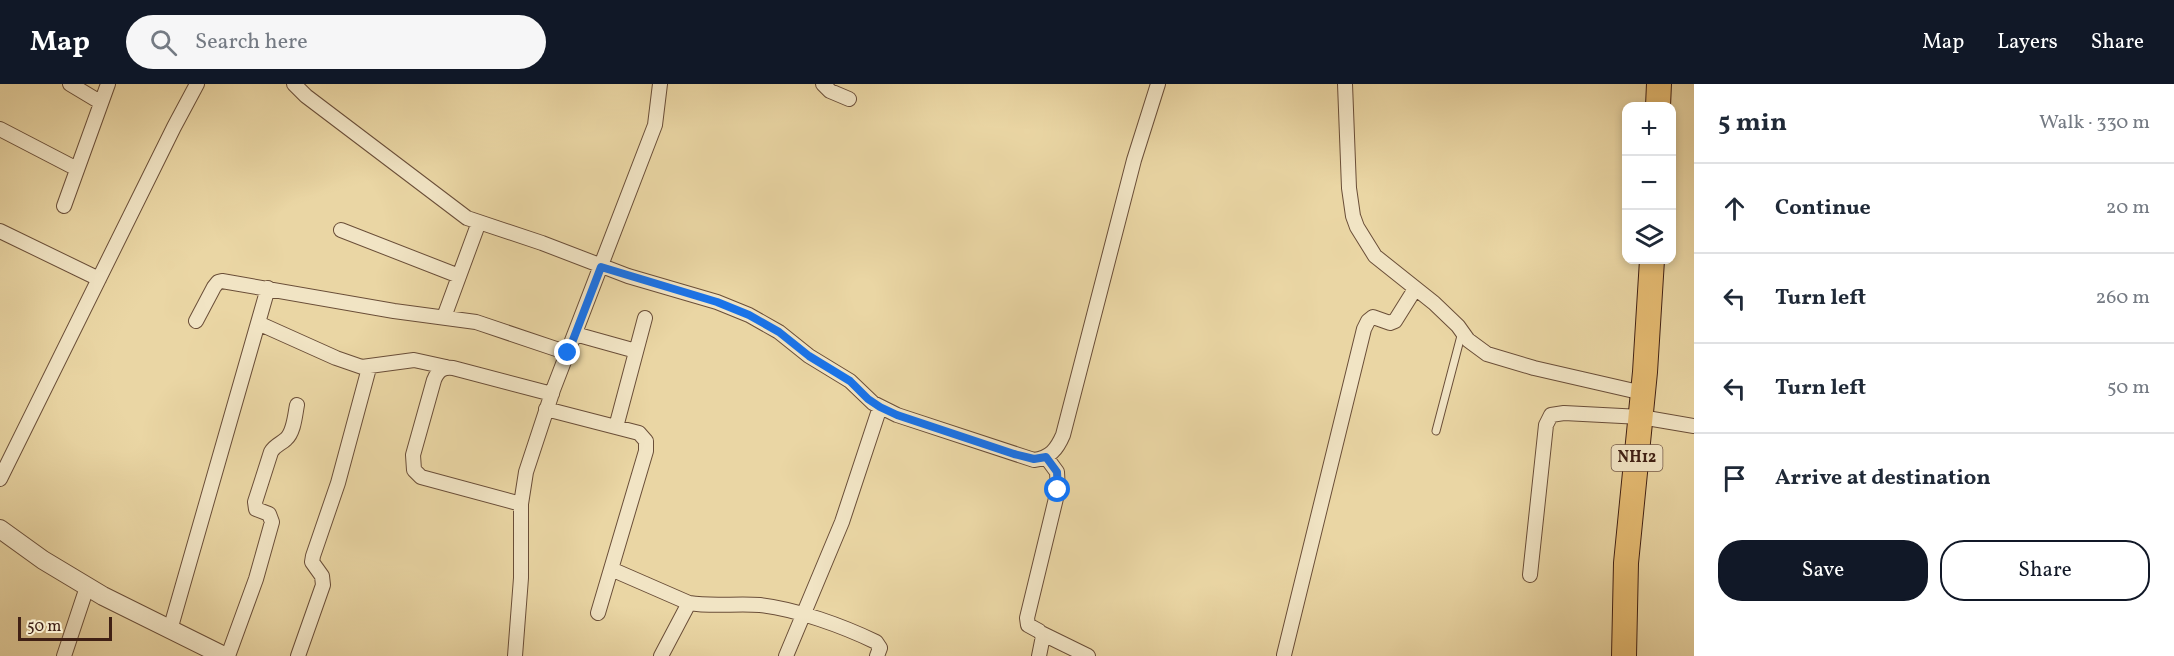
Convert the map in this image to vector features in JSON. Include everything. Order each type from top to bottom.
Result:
[{"type":"highway","points":[[1658,102],[1659,84]]},
{"type":"highway","name":"NH12","points":[[1624,656],[1626,563],[1642,405],[1652,264]]},
{"type":"street","points":[[70,84],[100,102]]},
{"type":"street","points":[[64,206],[108,84]]},
{"type":"street","points":[[0,479],[197,84]]},
{"type":"street","points":[[294,84],[306,96],[457,212],[601,267],[717,302],[749,315],[779,332],[809,356],[850,381],[868,399],[880,407],[897,415],[1034,459],[1046,457],[1056,449],[1063,435],[1129,178],[1158,84]]},
{"type":"street","points":[[515,656],[521,578],[521,504],[526,472],[546,409],[655,125],[660,84]]},
{"type":"street","points":[[823,84],[830,91],[849,99]]},
{"type":"street","points":[[1345,84],[1348,168],[1353,216],[1375,256],[1434,303],[1477,348],[1507,361],[1642,405],[1694,426]]},
{"type":"street","points":[[0,129],[77,169]]},
{"type":"street","points":[[444,316],[479,222]]},
{"type":"street","points":[[340,230],[459,276]]},
{"type":"street","points":[[0,231],[99,279]]},
{"type":"street","points":[[196,321],[218,282],[232,282],[394,311],[476,322],[568,353]]},
{"type":"street","points":[[170,630],[267,288]]},
{"type":"street","points":[[1284,655],[1364,329],[1373,317],[1392,323],[1415,289]]},
{"type":"street","points":[[616,427],[645,318]]},
{"type":"street","points":[[258,323],[344,361],[369,368],[414,360],[552,394]]},
{"type":"street","points":[[575,334],[636,351]]},
{"type":"street","points":[[298,656],[323,585],[322,576],[312,562],[313,556],[341,473],[369,368]]},
{"type":"street","points":[[446,368],[437,374],[434,380],[413,455],[414,470],[421,477],[521,504]]},
{"type":"street","points":[[0,529],[43,560],[125,609],[226,656],[256,579],[272,522],[269,514],[256,508],[255,502],[271,452],[290,434],[297,405]]},
{"type":"street","points":[[1530,575],[1547,419],[1556,413],[1642,405]]},
{"type":"street","points":[[786,656],[842,522],[880,407]]},
{"type":"street","points":[[546,409],[639,433],[644,436],[647,446],[598,613]]},
{"type":"street","points":[[1046,457],[1057,472],[1058,490],[1027,618],[1028,625],[1088,656]]},
{"type":"street","points":[[611,569],[689,603],[759,605],[802,614],[876,642],[880,648],[877,656]]},
{"type":"street","points":[[64,656],[87,587]]},
{"type":"street","points":[[661,656],[689,603]]},
{"type":"street","points":[[1039,656],[1043,642],[1041,633]]},
{"type":"lane","points":[[1436,431],[1462,331]]},
{"type":"route","points":[[568,353],[601,267],[717,302],[749,315],[779,332],[809,356],[850,381],[873,403],[897,415],[1014,454],[1034,459],[1046,457],[1057,472],[1058,490]]}]
